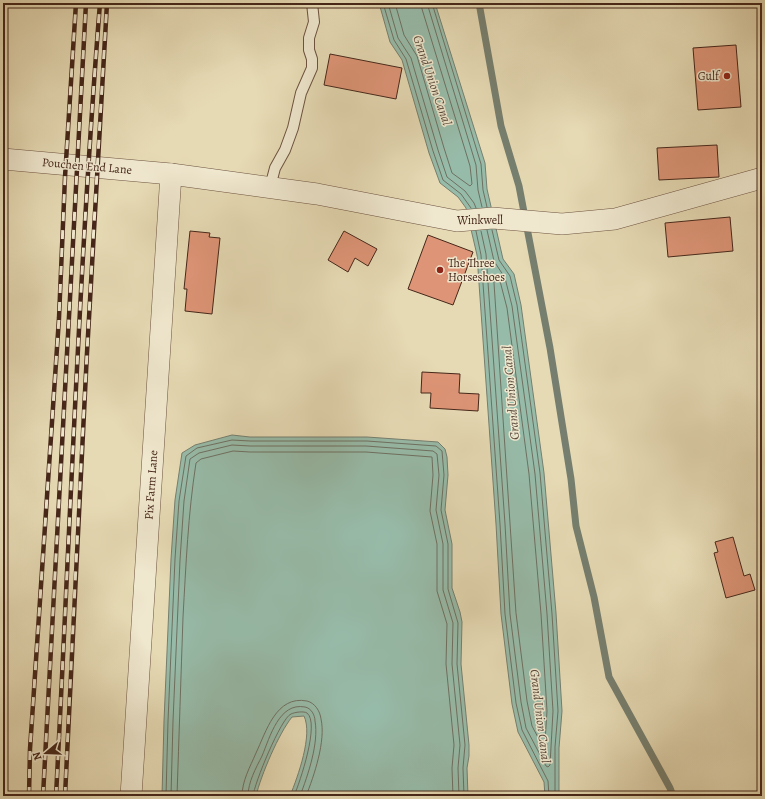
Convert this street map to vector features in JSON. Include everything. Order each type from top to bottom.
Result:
[{"type":"street","name":"Pouchen End Lane","points":[[3,160],[171,174]]},
{"type":"street","name":"Winkwell","points":[[171,174],[317,194],[457,221],[502,219],[562,224],[615,219],[762,178]]},
{"type":"street","name":"Pix Farm Lane","points":[[131,796],[171,174]]},
{"type":"lane","points":[[270,187],[275,168],[285,150],[293,128],[301,93],[312,68],[312,59],[309,50],[309,38],[314,22],[312,3]]},
{"type":"water","name":"Grand Union Canal","points":[[379,3],[435,3],[485,163],[487,189],[503,259],[514,274],[521,305],[544,473],[556,613],[562,711],[559,748],[559,796],[545,796],[544,782],[518,732],[512,704],[501,614],[477,255],[466,208],[458,197],[440,183],[429,153],[402,60],[390,42]]},
{"type":"water","points":[[232,435],[250,437],[367,437],[438,442],[445,449],[448,475],[445,510],[452,544],[452,588],[462,622],[461,664],[469,745],[467,768],[468,796],[290,796],[297,778],[306,744],[307,734],[304,716],[292,717],[287,724],[271,755],[256,796],[162,796],[171,559],[175,500],[182,453],[195,445]]},
{"type":"building","name":"Gulf","points":[[736,45],[741,107],[698,110],[693,48]]},
{"type":"building","points":[[330,54],[402,68],[396,99],[324,85]]},
{"type":"building","points":[[717,145],[719,177],[659,180],[657,148]]},
{"type":"building","points":[[730,217],[733,251],[668,257],[665,223]]},
{"type":"building","points":[[190,231],[210,233],[209,237],[220,238],[212,314],[185,311],[187,289],[184,289]]},
{"type":"building","points":[[344,231],[377,249],[368,266],[355,258],[348,272],[328,260]]},
{"type":"building","name":"The Three Horseshoes","points":[[428,235],[473,252],[453,305],[408,289]]},
{"type":"building","points":[[422,372],[460,374],[459,393],[479,394],[478,411],[430,408],[431,393],[421,393]]},
{"type":"building","points":[[733,537],[744,576],[750,574],[755,590],[726,598],[714,553],[718,552],[715,542]]},
{"type":"waterway","points":[[479,3],[501,126],[519,186],[550,348],[571,479],[576,526],[594,597],[609,677],[673,796]]},
{"type":"railway","points":[[29,796],[30,749],[59,318],[65,177],[76,3]]},
{"type":"railway","points":[[43,796],[86,3]]},
{"type":"railway","points":[[56,796],[86,201],[100,3]]},
{"type":"railway","points":[[65,796],[84,400],[107,3]]},
{"type":"place","name":"Gulf","points":[[727,76]]},
{"type":"place","name":"The Three Horseshoes","points":[[440,270]]}]
